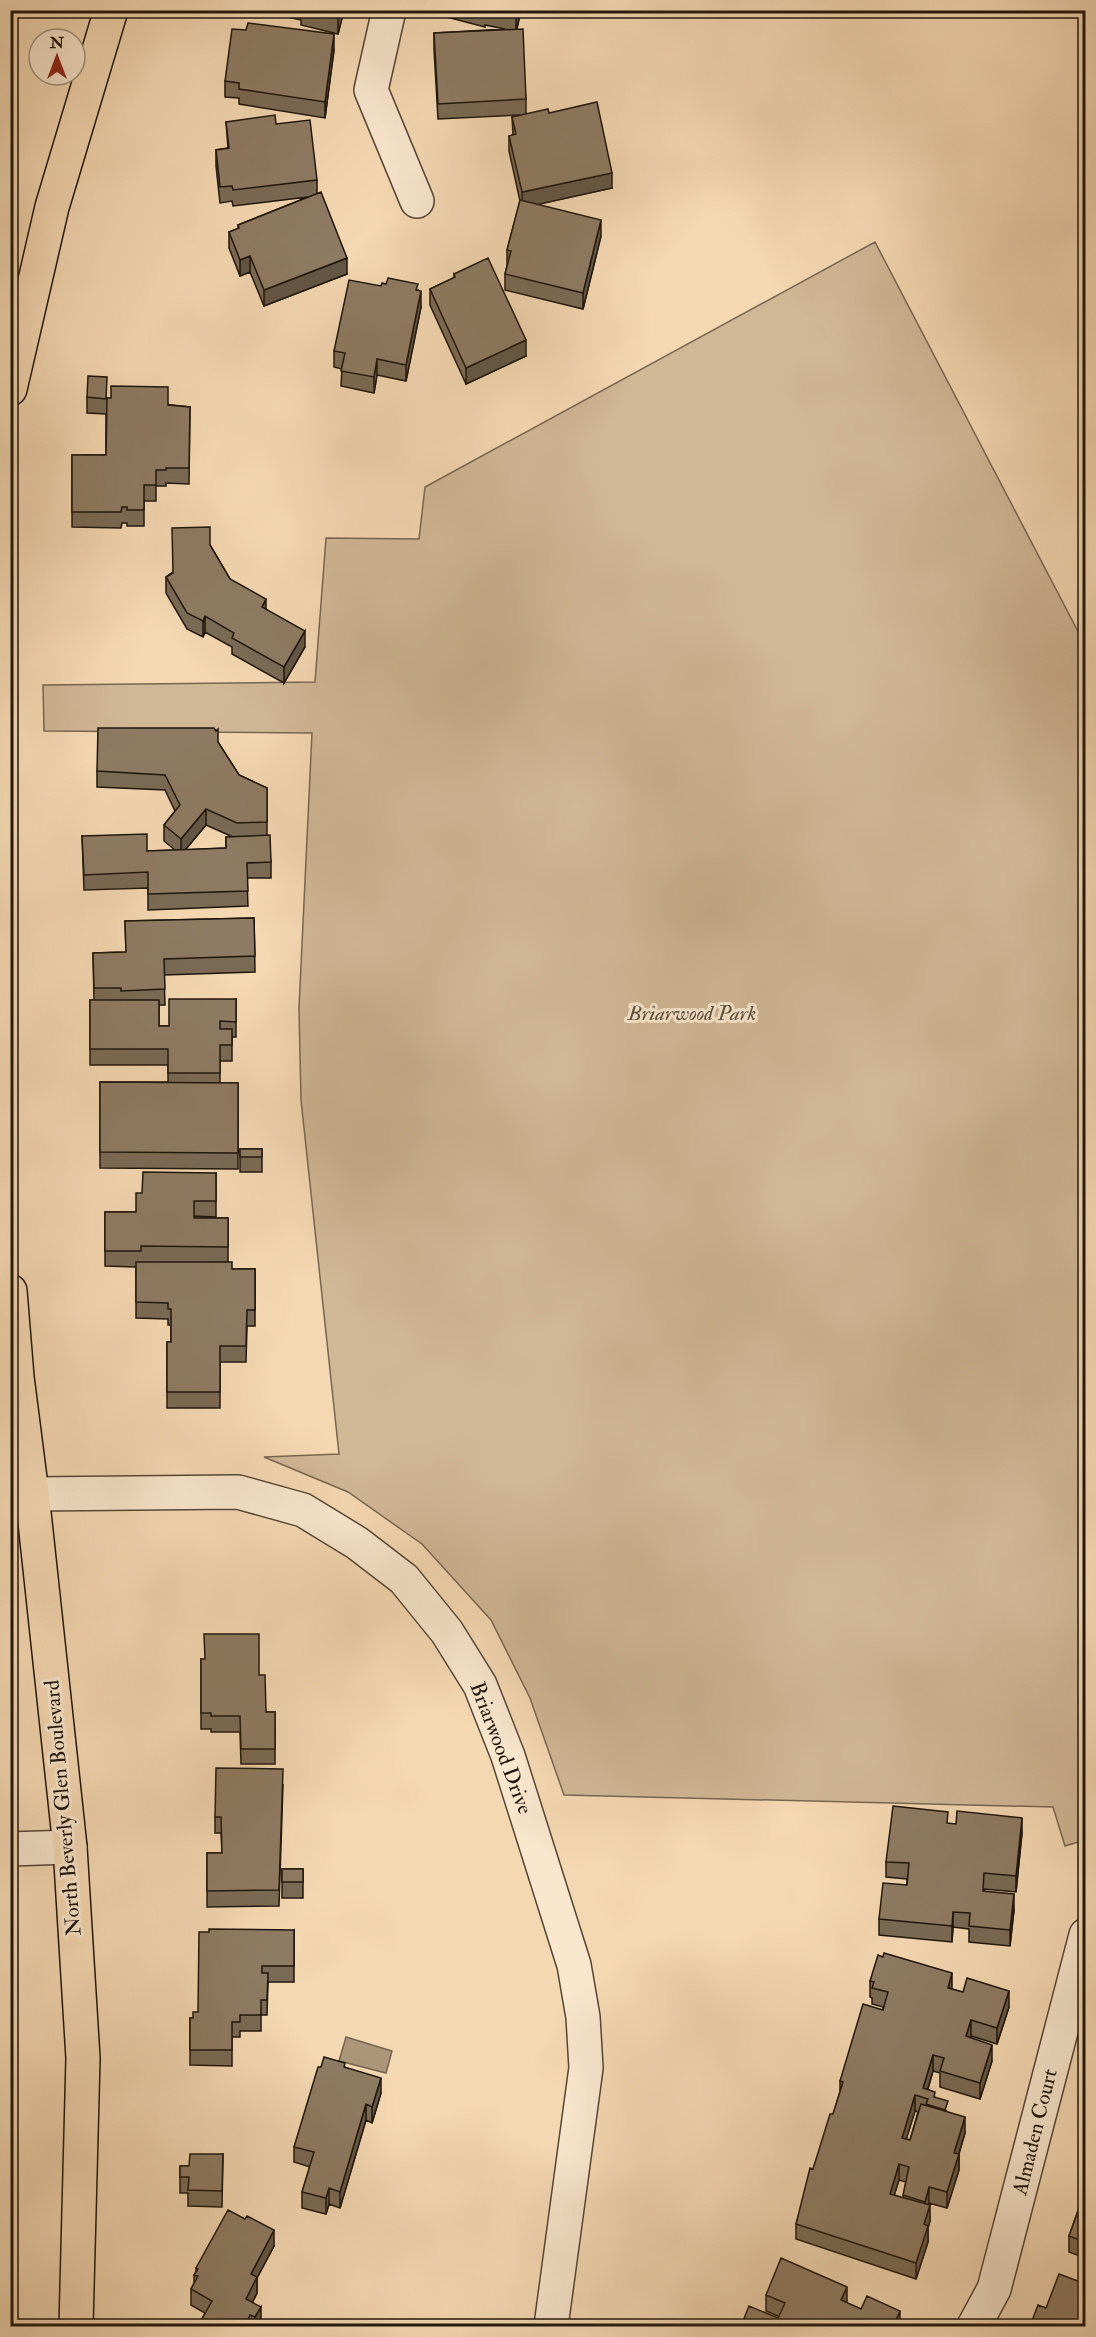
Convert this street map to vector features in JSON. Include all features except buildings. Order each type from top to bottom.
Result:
[{"type":"main road","points":[[10,389],[52,207],[111,10]]},
{"type":"main road","name":"North Beverly Glen Boulevard","points":[[10,1291],[17,1377],[70,1847],[83,2058],[76,2326]]},
{"type":"street","points":[[389,10],[371,90],[417,201]]},
{"type":"street","name":"Briarwood Drive","points":[[32,1494],[238,1492],[303,1510],[357,1543],[404,1579],[447,1632],[480,1685],[508,1756],[574,1965],[583,2017],[586,2068],[551,2326]]},
{"type":"street","points":[[10,1849],[70,1847]]},
{"type":"street","name":"Almaden Court","points":[[974,2326],[994,2289],[1086,1935]]},
{"type":"green space","name":"Briarwood Park","points":[[875,242],[1085,645],[1085,1840],[1065,1846],[1053,1807],[564,1795],[530,1698],[491,1620],[422,1544],[348,1492],[264,1457],[339,1454],[301,1100],[299,1008],[312,733],[44,731],[43,685],[315,682],[326,538],[419,539],[425,487]]},
{"type":"shaded area","points":[[346,2037],[392,2051],[386,2073],[339,2061]]}]
